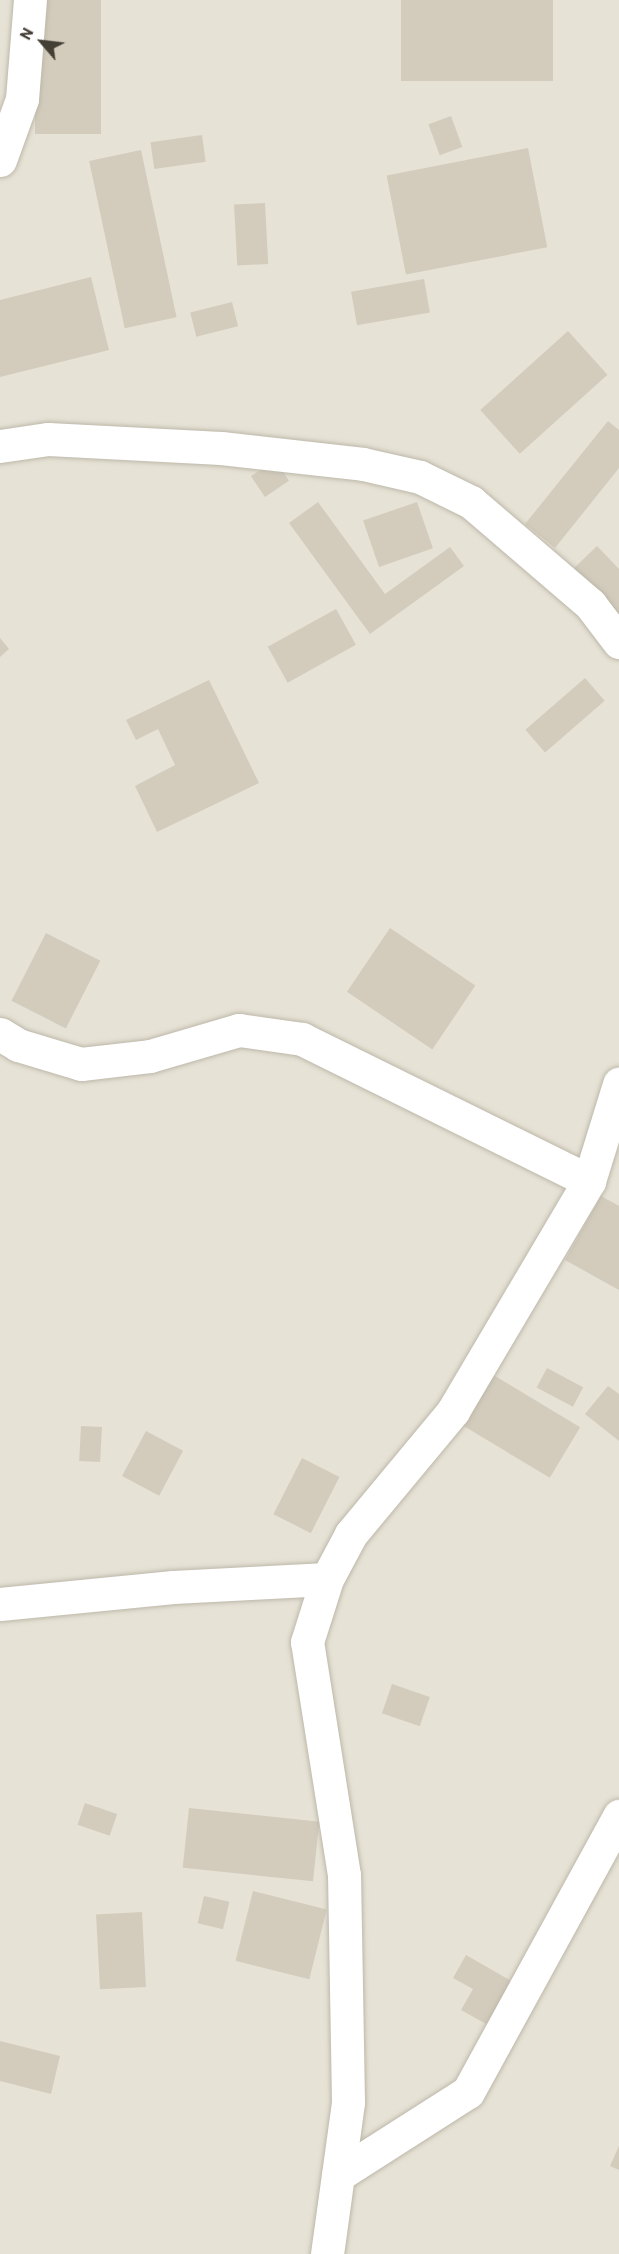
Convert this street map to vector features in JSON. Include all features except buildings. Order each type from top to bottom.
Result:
[{"type":"street","points":[[0,160],[22,99],[30,0]]},
{"type":"street","points":[[0,446],[48,439],[221,448],[363,465],[420,477],[471,502],[590,604],[619,642]]},
{"type":"street","points":[[0,1034],[18,1046],[81,1064],[150,1056],[239,1030],[302,1039],[589,1181]]},
{"type":"street","points":[[327,2254],[348,2102],[344,1875],[307,1642],[327,1579],[351,1534],[380,1495],[453,1411],[589,1181],[619,1084]]},
{"type":"street","points":[[0,1604],[173,1587],[327,1579]]},
{"type":"street","points":[[338,2175],[468,2092],[619,1816]]},
{"type":"shaded area","points":[[0,0],[619,0],[619,2254],[0,2254]]}]
